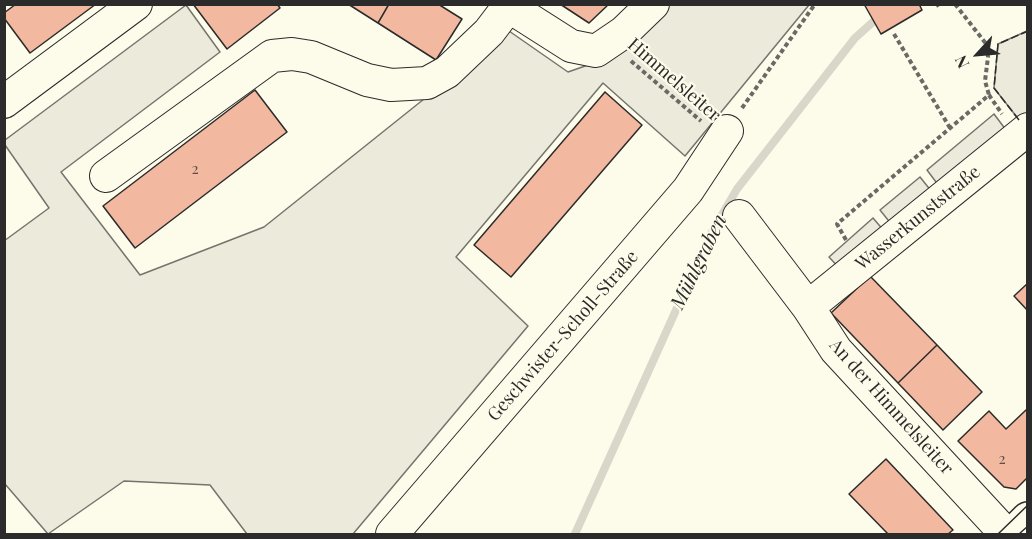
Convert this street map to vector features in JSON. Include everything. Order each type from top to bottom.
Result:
[{"type":"main road","points":[[1013,534],[1028,519]]},
{"type":"street","points":[[8,92],[136,4]]},
{"type":"street","points":[[106,176],[272,56],[292,54],[311,57],[367,80],[391,85],[427,83],[447,72],[489,32],[506,6],[571,46],[596,51],[617,37],[653,4]]},
{"type":"street","name":"Wasserkunststraße","points":[[808,307],[1023,133]]},
{"type":"street","name":"Geschwister-Scholl-Straße","points":[[392,534],[688,190],[724,135]]},
{"type":"street","name":"An der Himmelsleiter","points":[[739,216],[808,307],[836,350],[1006,534]]},
{"type":"path","points":[[724,135],[815,4]]},
{"type":"path","points":[[955,4],[987,45],[985,81],[989,95],[1023,133]]},
{"type":"path","points":[[894,34],[950,128]]},
{"type":"path","name":"Himmelsleiter","points":[[617,37],[724,135]]},
{"type":"path","points":[[861,263],[837,224],[989,95]]},
{"type":"shaded area","points":[[186,5],[220,52],[61,172],[140,275],[264,227],[509,31],[568,72],[608,58],[667,5],[809,5],[685,156],[603,83],[456,257],[528,326],[353,534],[247,534],[210,485],[124,481],[48,534],[5,484],[4,241],[49,208],[5,145],[5,140]]},
{"type":"shaded area","points":[[1027,31],[1027,115],[1020,121],[994,88],[998,44]]},
{"type":"shaded area","points":[[994,114],[1006,130],[939,186],[927,170]]},
{"type":"shaded area","points":[[920,177],[932,192],[892,225],[880,210]]},
{"type":"shaded area","points":[[873,218],[885,232],[841,270],[829,257]]},
{"type":"building","points":[[16,4],[96,4],[30,53],[4,18],[4,13]]},
{"type":"building","points":[[193,4],[277,4],[280,8],[227,49]]},
{"type":"building","points":[[348,4],[389,4],[378,23]]},
{"type":"building","points":[[389,4],[438,4],[462,19],[436,60],[378,23]]},
{"type":"building","points":[[560,4],[609,4],[589,23]]},
{"type":"building","points":[[864,4],[919,4],[922,10],[881,34]]},
{"type":"building","points":[[255,90],[287,132],[135,248],[103,206]]},
{"type":"building","points":[[605,92],[642,125],[511,277],[474,245]]},
{"type":"building","points":[[870,276],[937,345],[898,383],[831,313]]},
{"type":"building","points":[[1028,283],[1028,311],[1014,296]]},
{"type":"building","points":[[937,345],[982,392],[943,430],[898,383]]},
{"type":"building","points":[[1026,410],[1028,412],[1028,477],[1016,489],[1004,487],[958,441],[989,411],[1006,429]]},
{"type":"building","points":[[886,459],[953,530],[948,534],[888,534],[849,494]]},
{"type":"waterway","name":"Mühlgraben","points":[[575,534],[709,237],[737,189],[855,38],[874,21]]},
{"type":"tram line","points":[[998,534],[1028,505]]},
{"type":"tram line","points":[[1019,534],[1028,526]]},
{"type":"fence","points":[[1019,120],[994,88],[998,44],[1028,31]]}]
